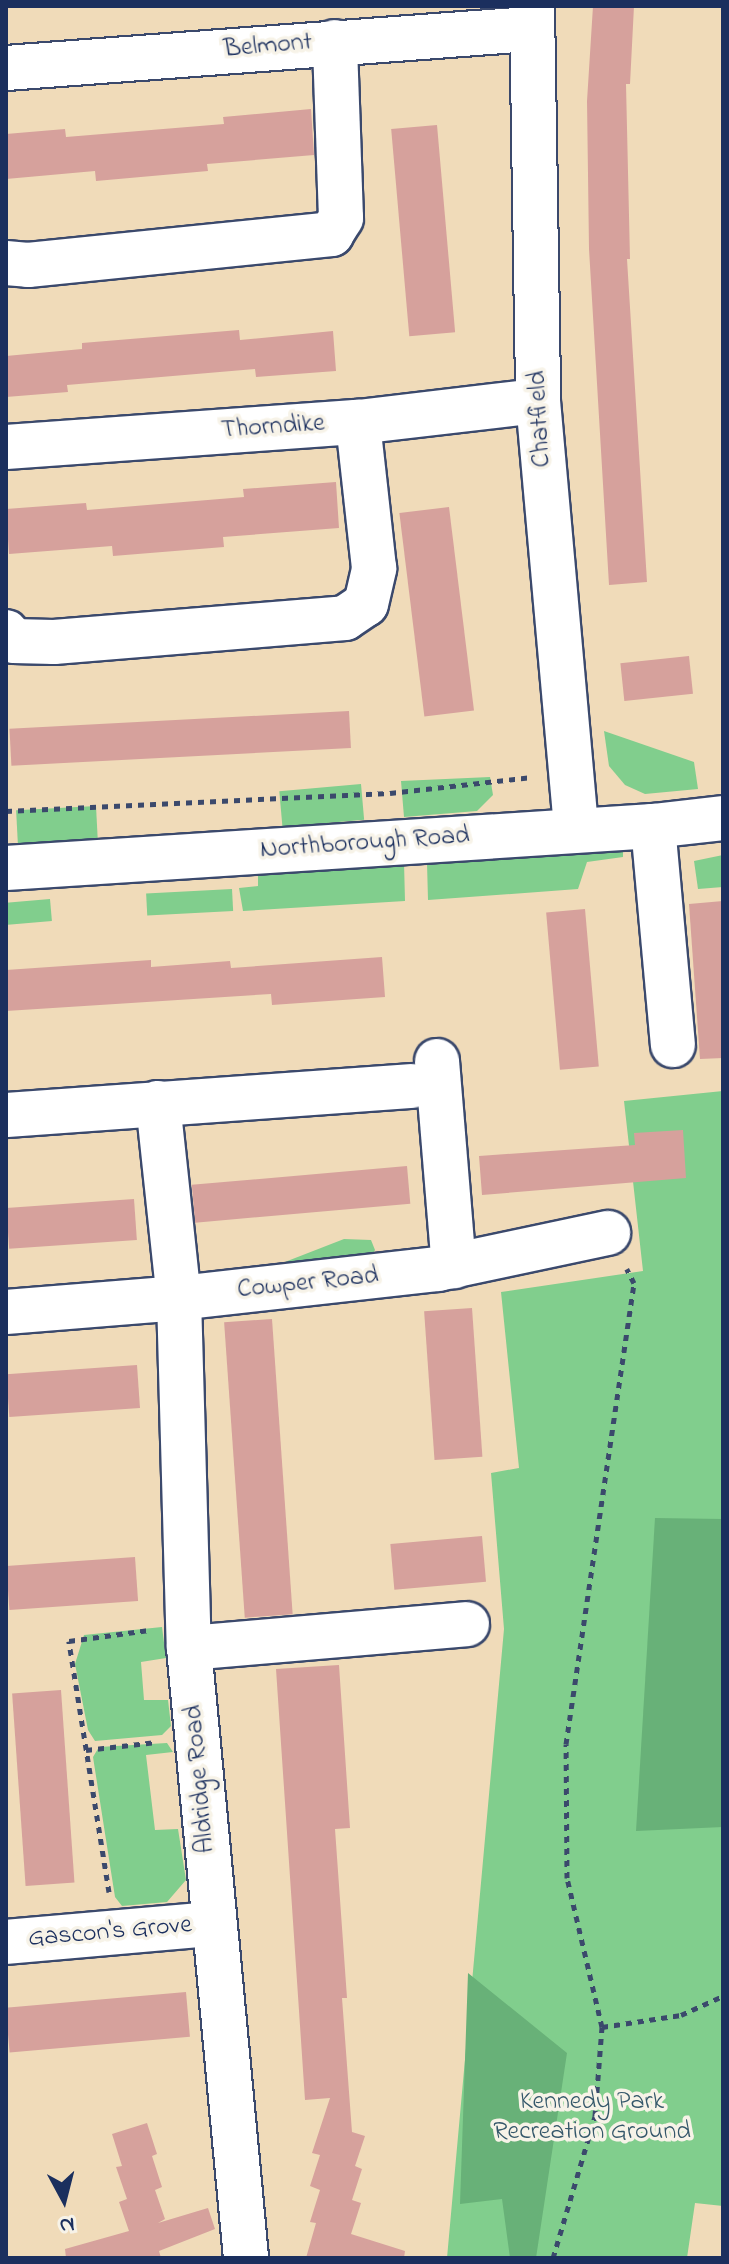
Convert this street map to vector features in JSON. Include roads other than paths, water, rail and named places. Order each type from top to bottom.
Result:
[{"type":"street","name":"Belmont","points":[[6,68],[335,42],[531,18]]},
{"type":"street","name":"Chatfield","points":[[531,18],[538,401],[576,830]]},
{"type":"street","points":[[6,263],[28,265],[331,234],[341,218],[335,42]]},
{"type":"street","name":"Thorndike","points":[[6,447],[358,422],[538,401]]},
{"type":"street","points":[[6,632],[13,641],[54,642],[345,618],[366,604],[374,568],[358,422]]},
{"type":"street","name":"Northborough Road","points":[[6,868],[653,826],[723,818]]},
{"type":"street","points":[[653,826],[673,1045]]},
{"type":"street","points":[[6,1115],[158,1103],[425,1073],[454,1266]]},
{"type":"street","name":"Aldridge Road","points":[[158,1103],[179,1298],[188,1637],[246,2258]]},
{"type":"street","name":"Cowper Road","points":[[6,1312],[179,1298],[454,1266],[608,1233]]},
{"type":"street","points":[[188,1637],[467,1624]]},
{"type":"street","name":"Gascon's Grove","points":[[6,1942],[213,1924]]},
{"type":"park label","name":"Kennedy Park Recreation Ground","points":[[592,2118]]}]
